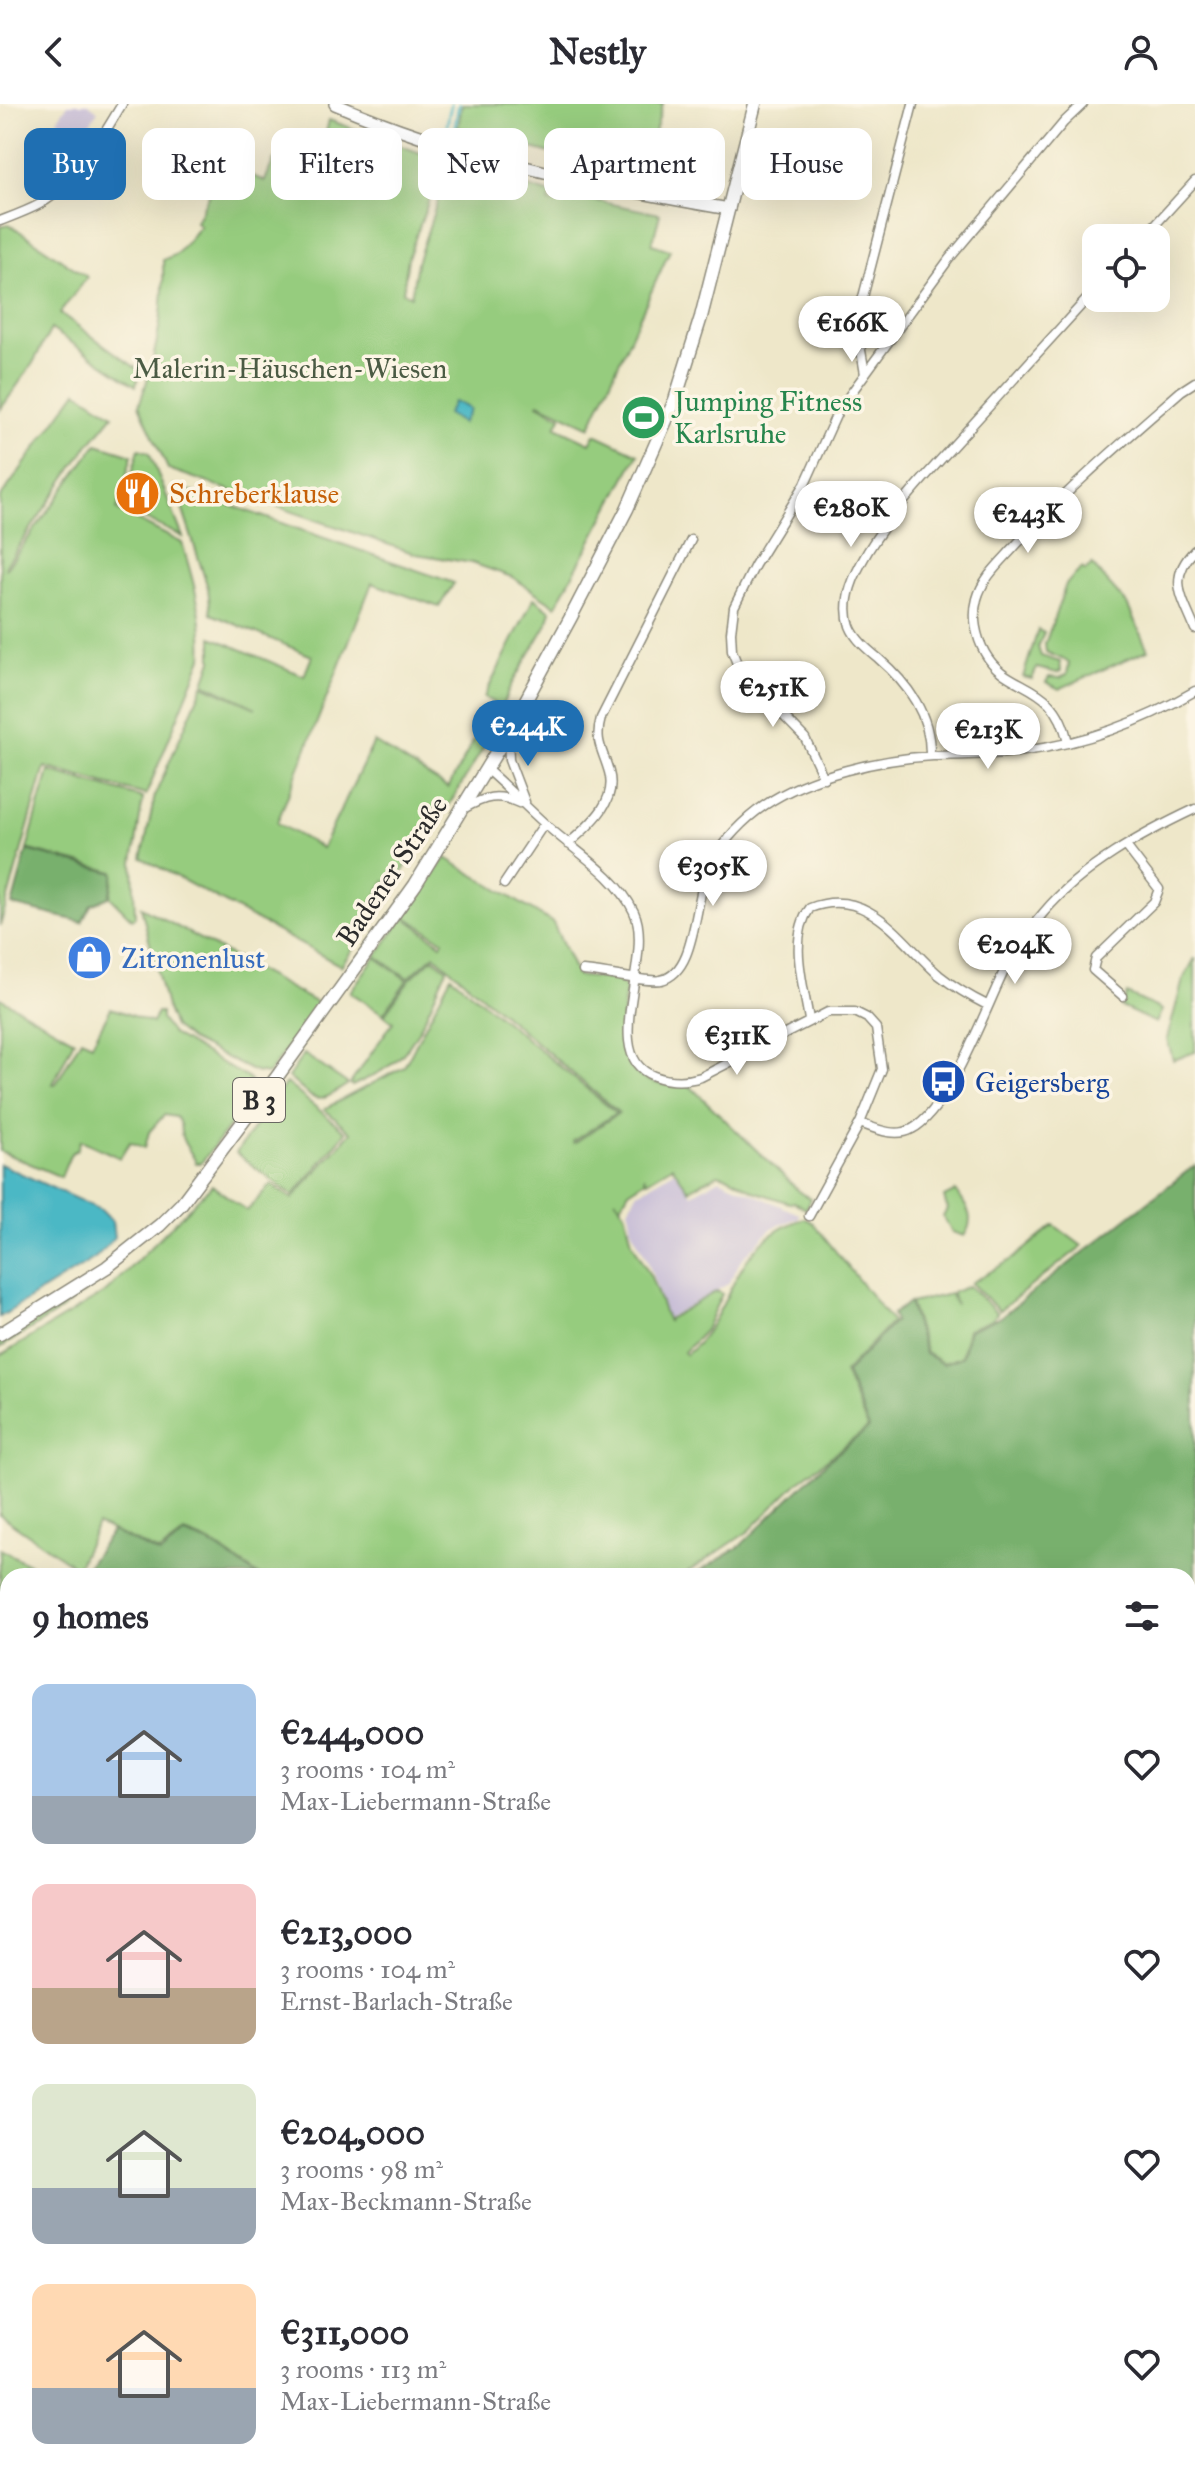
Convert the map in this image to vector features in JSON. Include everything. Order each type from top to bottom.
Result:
[{"type":"main road","points":[[335,104],[396,128],[504,162],[631,193],[729,209]]},
{"type":"main road","name":"Badener Straße","points":[[0,1334],[107,1267],[181,1204],[346,983],[415,885],[462,810],[508,733],[627,509],[675,400],[699,326],[755,104]]},
{"type":"street","points":[[865,374],[858,333],[862,301],[913,104]]},
{"type":"street","points":[[824,778],[805,738],[740,671],[732,651],[734,607],[744,584],[805,484],[838,411],[949,259],[1064,122],[1083,104]]},
{"type":"street","points":[[0,221],[43,203],[80,169],[119,105]]},
{"type":"street","points":[[1156,224],[1195,181]]},
{"type":"street","points":[[930,756],[924,717],[916,700],[901,679],[862,644],[850,627],[849,591],[869,549],[911,493],[1082,304]]},
{"type":"street","points":[[862,346],[883,349]]},
{"type":"street","points":[[1068,743],[1062,722],[1053,707],[1032,689],[998,669],[984,652],[977,636],[977,597],[991,572],[1077,481],[1195,382]]},
{"type":"street","points":[[568,844],[599,813],[610,793],[610,775],[598,742],[601,718],[691,540]]},
{"type":"street","points":[[1195,550],[1179,569],[1178,583],[1195,629]]},
{"type":"street","points":[[583,971],[660,981],[677,973],[684,964],[698,899],[709,868],[738,828],[766,805],[824,778],[879,763],[930,756],[996,754],[1068,743],[1113,730],[1195,691]]},
{"type":"street","points":[[508,733],[509,760],[527,806]]},
{"type":"street","points":[[486,769],[544,824],[604,874],[634,911],[641,940],[628,1019],[631,1052],[640,1067],[649,1074],[667,1080],[689,1081],[701,1077],[828,1012],[855,1012],[867,1018],[876,1028],[882,1069],[860,1123],[809,1216]]},
{"type":"street","points":[[462,810],[488,797],[498,796],[527,806]]},
{"type":"street","points":[[860,1123],[896,1133],[910,1131],[924,1122],[949,1084],[1025,934],[1047,908],[1087,873],[1126,846],[1195,809]]},
{"type":"street","points":[[504,884],[544,824]]},
{"type":"street","points":[[1123,996],[1093,970],[1096,958],[1154,902],[1159,889],[1126,846]]},
{"type":"street","points":[[809,1020],[800,929],[810,908],[843,901],[887,924],[939,975],[987,1005]]},
{"type":"shaded area","points":[[68,104],[88,104],[98,111],[87,128],[72,128],[57,120]]},
{"type":"shaded area","points":[[674,1171],[692,1194],[719,1179],[799,1214],[799,1217],[772,1228],[741,1260],[728,1284],[667,1318],[647,1259],[632,1231],[629,1209],[637,1193]]},
{"type":"green space","points":[[462,104],[663,104],[656,128],[544,128],[544,151],[528,147],[528,128],[458,128]]},
{"type":"green space","name":"Malerin-Häuschen-Wiesen","points":[[329,120],[351,128],[327,128]]},
{"type":"green space","name":"Malerin-Häuschen-Wiesen","points":[[402,146],[418,152],[418,200],[429,200],[408,258],[403,292],[411,296],[417,263],[438,200],[528,200],[528,187],[544,192],[544,200],[557,204],[560,200],[593,200],[660,214],[652,244],[670,250],[590,427],[538,404],[561,417],[556,427],[590,443],[595,434],[638,454],[556,606],[512,577],[472,563],[416,554],[168,469],[139,405],[158,334],[163,260],[177,254],[200,226],[196,222],[206,200],[255,200],[255,177],[265,181],[271,166],[271,200],[402,200]]},
{"type":"green space","points":[[9,224],[87,277],[60,313],[140,371],[136,386],[51,329],[33,363],[0,410],[0,227]]},
{"type":"green space","points":[[77,391],[113,415],[86,448],[5,570],[97,444],[132,455],[117,510],[182,543],[200,614],[202,658],[146,795],[45,767],[0,926],[0,498]]},
{"type":"green space","points":[[139,449],[149,452],[183,537],[122,508]]},
{"type":"green space","points":[[175,486],[454,583],[439,607],[372,583],[277,823],[322,848],[374,742],[448,788],[494,703],[484,697],[534,598],[551,611],[547,624],[511,685],[485,745],[449,805],[442,811],[435,808],[420,833],[397,886],[385,881],[356,930],[363,934],[341,966],[142,858],[155,795],[203,685],[256,708],[204,683],[212,660],[212,637],[304,676],[312,656],[211,614],[208,588]]},
{"type":"green space","points":[[1092,565],[1127,604],[1148,650],[1059,689],[1046,682],[1049,677],[1060,678],[1067,674],[1069,662],[1046,652],[1045,644],[1066,584],[1082,568],[1085,571]]},
{"type":"green space","points":[[1038,630],[1044,633],[1038,647],[1041,656],[1060,662],[1061,671],[1057,673],[1037,668],[1032,679],[1023,677]]},
{"type":"green space","points":[[49,771],[143,798],[133,862],[135,917],[132,919],[110,897],[114,872],[27,849]]},
{"type":"green space","points":[[27,850],[114,873],[109,897],[91,905],[82,922],[12,905]]},
{"type":"green space","points":[[446,858],[553,923],[577,976],[619,980],[626,990],[623,1046],[627,1061],[635,1072],[647,1080],[665,1085],[689,1085],[801,1193],[811,1199],[806,1209],[794,1202],[754,1191],[718,1174],[689,1190],[672,1166],[647,1181],[644,1176],[646,1180],[629,1191],[621,1205],[615,1199],[625,1212],[632,1242],[651,1277],[668,1322],[668,1319],[717,1291],[722,1294],[705,1330],[684,1352],[686,1355],[703,1337],[746,1261],[760,1244],[779,1230],[805,1218],[813,1223],[892,1322],[844,1373],[868,1428],[799,1481],[749,1531],[694,1568],[248,1568],[211,1543],[185,1533],[159,1552],[97,1524],[77,1568],[0,1515],[0,1356],[107,1291],[212,1185],[247,1211],[271,1184],[292,1199],[351,1132],[324,1109],[404,1067],[451,976],[616,1113],[574,1143],[619,1113],[434,955],[408,978],[376,956],[404,917],[441,944],[443,941],[405,916]]},
{"type":"green space","points":[[141,907],[319,1004],[268,1074],[255,1072],[190,1040],[174,1027],[166,1007]]},
{"type":"green space","points":[[375,957],[407,980],[383,1014],[350,992]]},
{"type":"green space","points":[[433,958],[447,969],[414,1038],[395,1062],[352,1086],[350,1084],[393,1022],[384,1015],[410,979]]},
{"type":"green space","points":[[1195,958],[1195,1052],[1173,1060],[1167,1039],[1183,980]]},
{"type":"green space","points":[[1127,994],[1162,1010],[1156,1023],[1121,1007]]},
{"type":"green space","points":[[0,998],[74,1040],[53,1084],[56,1084],[81,1039],[92,1044],[111,1008],[152,1023],[157,1012],[161,1012],[161,1019],[172,1034],[249,1079],[255,1092],[201,1163],[196,1163],[185,1143],[176,1117],[164,1115],[149,1132],[145,1148],[130,1142],[120,1158],[81,1140],[77,1150],[71,1153],[61,1177],[0,1151]]},
{"type":"green space","points":[[304,1054],[348,1084],[322,1098],[311,1096],[288,1077]]},
{"type":"green space","points":[[286,1083],[346,1132],[293,1196],[236,1153]]},
{"type":"green space","points":[[1195,1165],[1195,1568],[706,1568],[740,1546],[829,1460],[869,1428],[846,1373],[895,1321],[892,1314],[909,1303],[925,1354],[943,1364],[962,1357],[969,1330],[1001,1317]]},
{"type":"green space","points":[[956,1191],[970,1218],[964,1236],[952,1232],[943,1217],[947,1209],[944,1197]]},
{"type":"green space","points":[[1054,1225],[1082,1246],[999,1311],[971,1283],[1014,1258]]},
{"type":"green space","points":[[96,1279],[98,1282],[61,1310],[0,1348],[0,1341],[58,1307]]},
{"type":"green space","points":[[969,1286],[997,1313],[992,1320],[968,1329],[961,1357],[943,1363],[926,1353],[910,1303],[950,1294],[956,1305],[951,1293]]},
{"type":"green space","points":[[112,1531],[160,1554],[185,1534],[209,1543],[246,1568],[86,1568]]},
{"type":"green space","points":[[0,1549],[36,1568],[0,1568]]},
{"type":"water","points":[[454,401],[470,409],[462,423],[447,414]]},
{"type":"water","points":[[0,1164],[101,1210],[112,1221],[114,1238],[95,1258],[0,1317]]},
{"type":"waterway","points":[[447,125],[451,104]]},
{"type":"waterway","points":[[455,127],[459,104]]},
{"type":"place","name":"Jumping Fitness Karlsruhe","points":[[643,417]]},
{"type":"place","name":"Schreberklause","points":[[138,493]]},
{"type":"place","name":"Zitronenlust","points":[[90,958]]},
{"type":"place","name":"Geigersberg","points":[[944,1082]]}]
